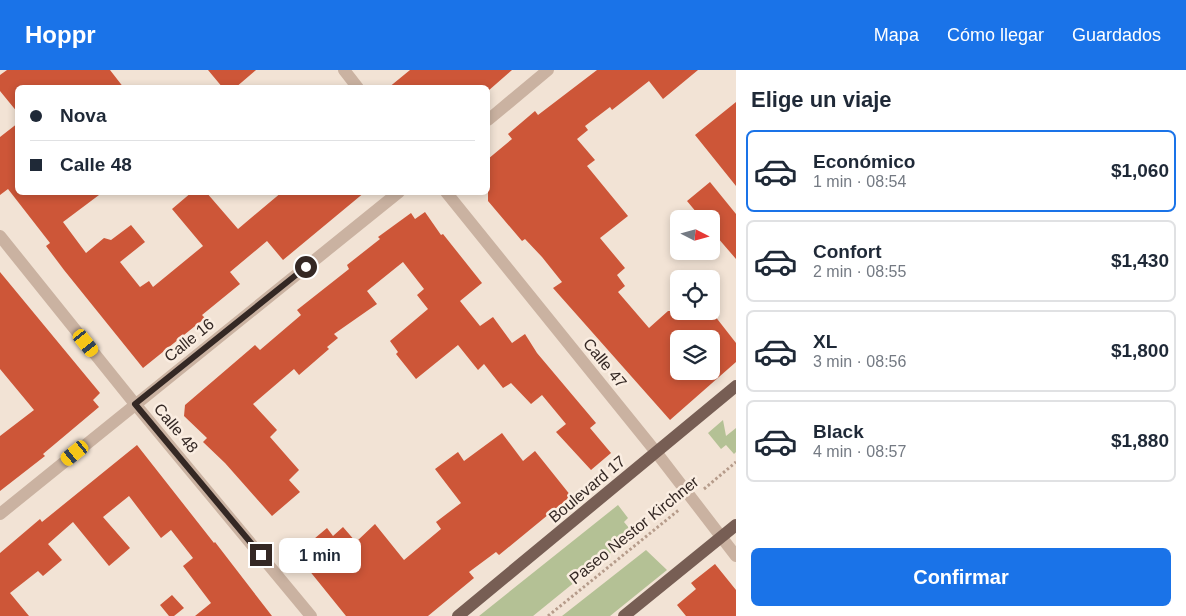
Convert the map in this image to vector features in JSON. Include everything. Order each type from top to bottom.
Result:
[{"type":"main road","name":"Boulevard 17","points":[[458,616],[736,386]]},
{"type":"main road","points":[[624,616],[736,525]]},
{"type":"street","points":[[344,70],[356,85]]},
{"type":"street","points":[[490,118],[548,70]]},
{"type":"street","name":"Calle 16","points":[[0,514],[395,195]]},
{"type":"street","name":"Calle 47","points":[[448,195],[656,452],[736,556]]},
{"type":"street","name":"Calle 48","points":[[0,236],[135,404],[311,616]]},
{"type":"path","name":"Paseo Nestor Kirchner","points":[[548,616],[692,500],[736,462]]},
{"type":"green space","points":[[723,420],[726,436],[736,428],[736,452],[734,454],[726,445],[721,449],[708,433]]},
{"type":"green space","points":[[618,505],[628,518],[624,522],[634,534],[533,616],[479,616]]},
{"type":"green space","points":[[646,550],[667,570],[610,616],[562,616]]},
{"type":"building","points":[[7,70],[110,70],[122,85],[15,85],[15,109],[0,91],[0,75]]},
{"type":"building","points":[[208,70],[256,70],[238,85],[220,85]]},
{"type":"building","points":[[410,70],[512,70],[490,89],[490,85],[392,85]]},
{"type":"building","points":[[597,70],[698,70],[663,99],[649,81],[612,110],[610,107],[585,126],[588,130],[577,139],[595,160],[587,166],[628,216],[600,238],[625,268],[617,275],[625,286],[618,292],[649,328],[670,311],[670,320],[718,320],[736,343],[736,362],[720,376],[720,330],[670,330],[670,380],[716,380],[670,420],[553,288],[562,282],[542,257],[525,239],[522,241],[488,201],[488,195],[490,195],[490,157],[512,139],[508,134],[535,111],[538,115]]},
{"type":"building","points":[[736,102],[736,186],[695,135]]},
{"type":"building","points":[[15,125],[15,195],[99,195],[63,222],[86,253],[104,238],[111,240],[131,225],[145,242],[120,262],[140,287],[149,281],[153,287],[203,246],[172,209],[188,195],[209,195],[238,229],[278,195],[361,195],[283,260],[267,241],[230,272],[240,284],[202,315],[205,318],[143,368],[64,270],[46,246],[50,243],[8,189],[0,195],[0,137]]},
{"type":"building","points":[[710,182],[736,214],[736,259],[720,240],[720,210],[694,210],[687,201]]},
{"type":"building","points":[[425,212],[441,235],[443,234],[482,283],[460,301],[480,326],[493,317],[512,343],[525,334],[537,353],[596,423],[590,428],[611,453],[591,470],[556,432],[566,424],[542,395],[531,404],[511,383],[503,388],[484,364],[478,370],[458,345],[416,379],[396,354],[398,352],[390,341],[428,309],[417,295],[424,289],[403,262],[367,291],[377,304],[334,334],[338,338],[327,347],[329,349],[299,375],[294,369],[253,404],[277,430],[270,437],[299,470],[289,480],[300,492],[272,516],[225,463],[203,442],[207,438],[184,416],[185,405],[255,345],[260,350],[301,315],[297,310],[349,269],[347,265],[380,239],[378,237],[411,213],[415,219]]},
{"type":"building","points":[[0,272],[100,393],[93,400],[99,407],[43,454],[45,456],[0,491],[0,436],[34,410],[0,369]]},
{"type":"building","points":[[502,433],[523,461],[535,451],[571,496],[499,555],[496,552],[469,572],[474,578],[428,616],[346,616],[304,564],[311,559],[302,549],[327,528],[333,536],[343,527],[356,542],[375,524],[404,560],[441,529],[436,522],[461,503],[435,469],[458,452],[464,461]]},
{"type":"building","points":[[137,445],[272,616],[195,616],[211,603],[183,566],[193,558],[171,530],[161,538],[129,496],[103,517],[130,548],[109,566],[73,522],[48,544],[62,560],[43,576],[38,571],[10,593],[29,616],[0,616],[0,553],[40,519],[42,522]]},
{"type":"building","points":[[715,564],[736,590],[736,616],[686,616],[677,605],[696,589],[691,583]]},
{"type":"building","points":[[172,595],[184,608],[174,616],[169,616],[160,605]]},
{"type":"route","points":[[261,555],[135,404],[306,267]]}]
